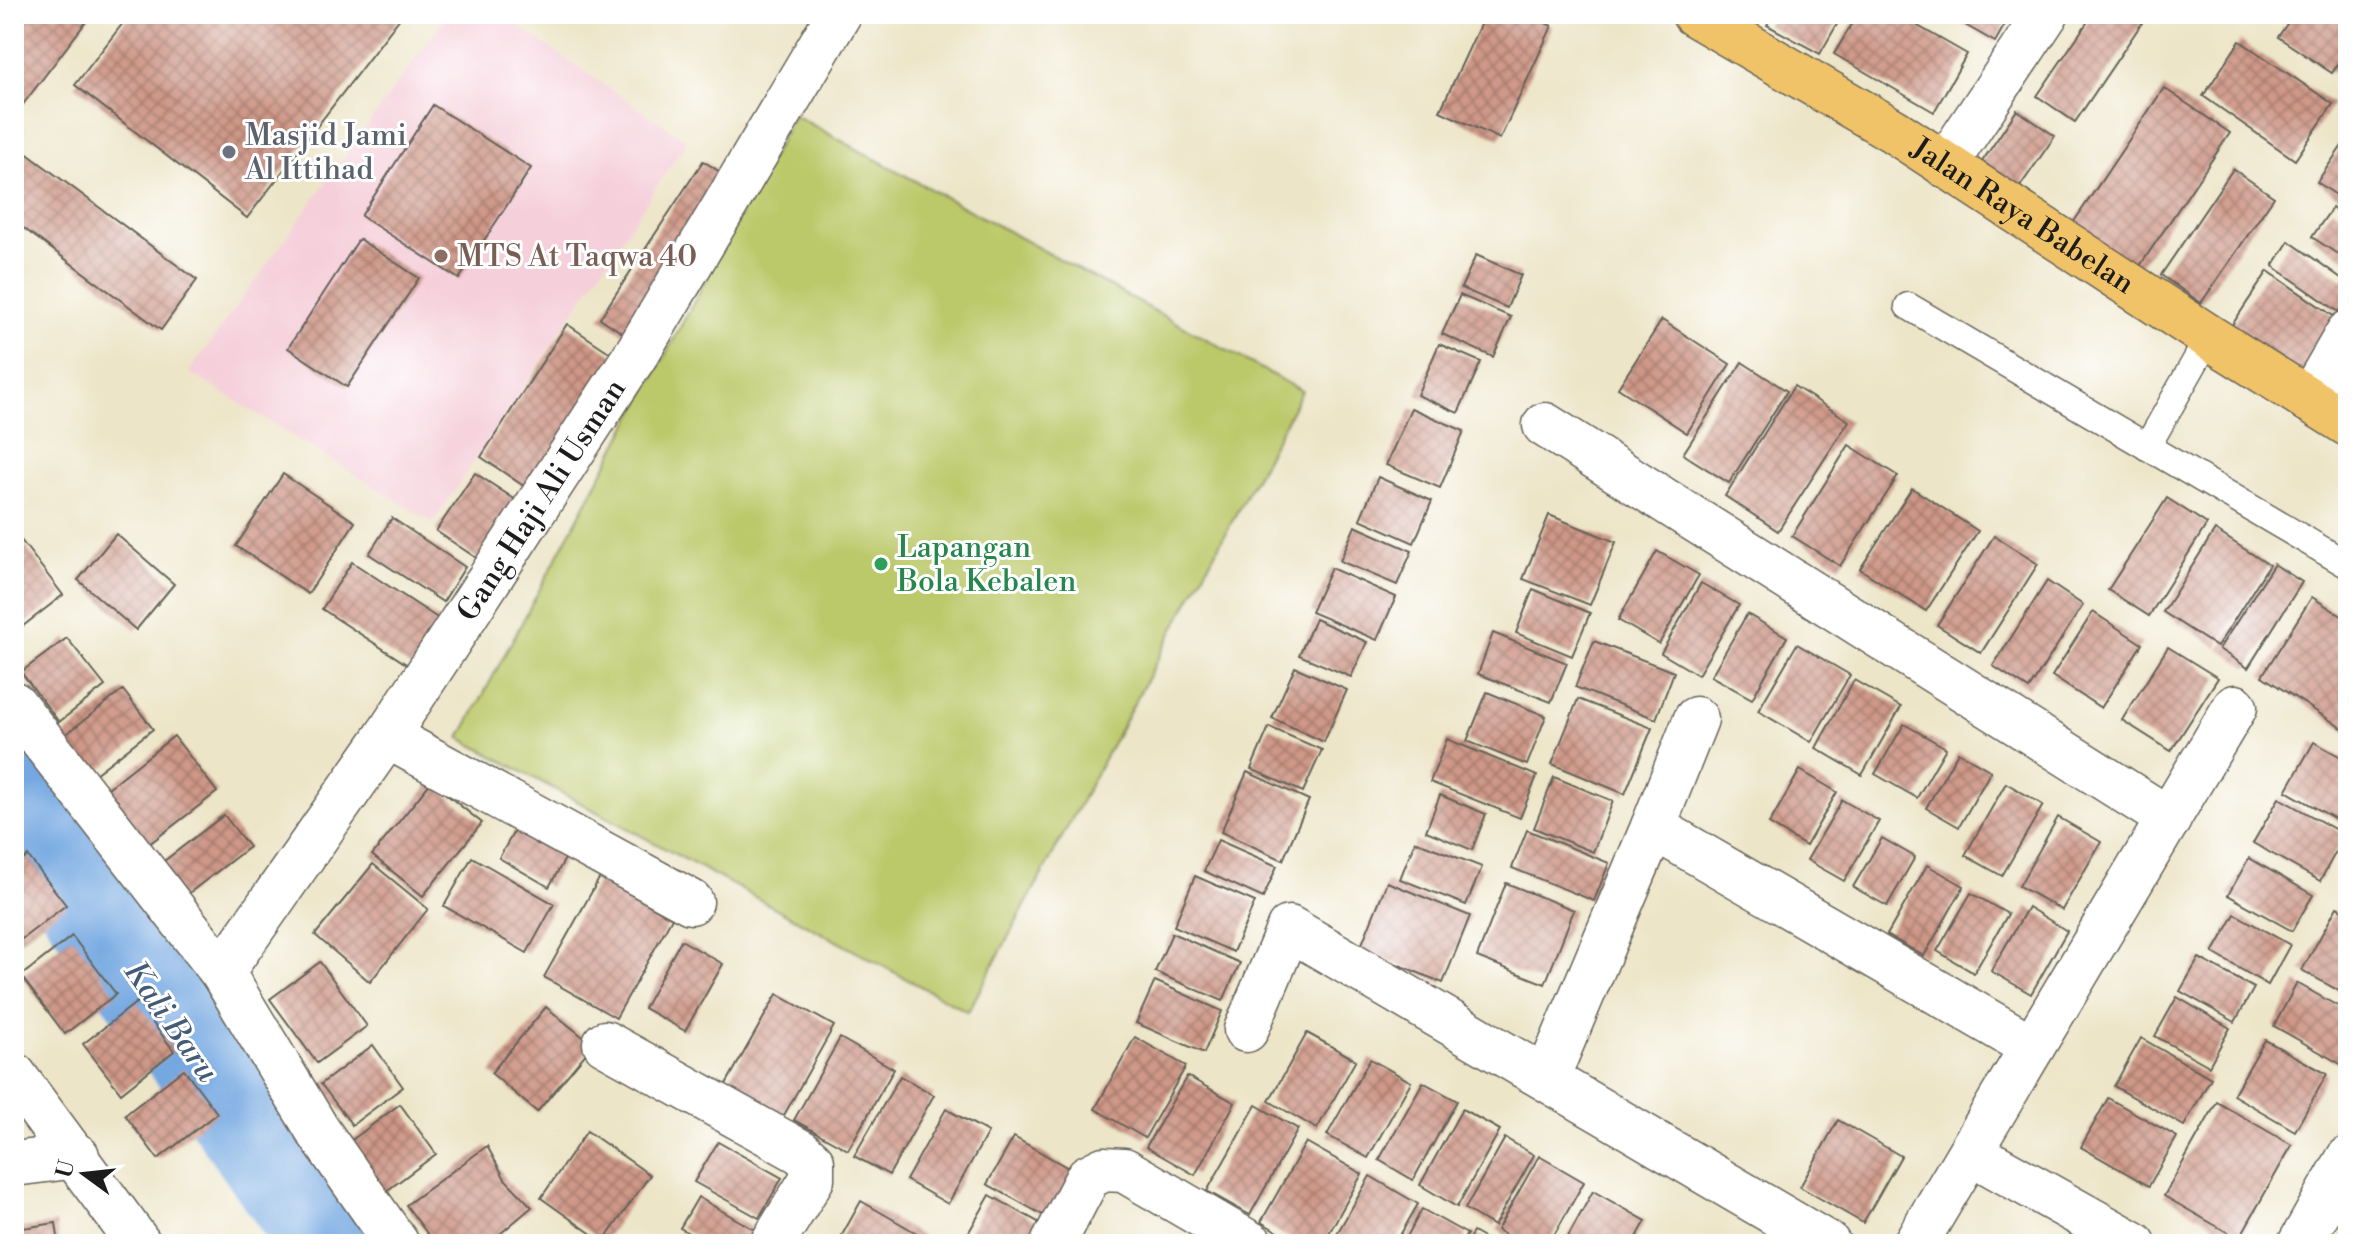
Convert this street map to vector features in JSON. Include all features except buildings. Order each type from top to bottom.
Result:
[{"type":"main road","name":"Jalan Raya Babelan","points":[[1694,14],[1945,165],[2348,424]]},
{"type":"street","name":"Gang Haji Ali Usman","points":[[222,972],[387,736],[640,348],[839,14]]},
{"type":"street","points":[[1945,165],[2046,14]]},
{"type":"street","points":[[2309,400],[2348,333]]},
{"type":"street","points":[[1545,425],[2169,819]]},
{"type":"street","points":[[14,704],[222,972],[318,1131],[397,1244]]},
{"type":"street","points":[[1915,1244],[2235,707]]},
{"type":"street","points":[[1547,1078],[1696,719]]},
{"type":"street","points":[[387,736],[691,902]]},
{"type":"street","points":[[1653,827],[2032,1047]]},
{"type":"street","points":[[1246,1030],[1289,928],[1828,1244]]},
{"type":"street","points":[[605,1043],[801,1152],[812,1162],[812,1179],[772,1244]]},
{"type":"street","points":[[14,1075],[77,1156],[139,1244]]},
{"type":"street","points":[[1970,1152],[2134,1244]]},
{"type":"street","points":[[14,1164],[77,1156]]},
{"type":"street","points":[[2300,1244],[2347,1162]]},
{"type":"street","points":[[1053,1244],[1088,1177],[1113,1169],[1124,1170],[1251,1244]]},
{"type":"lane","points":[[1908,306],[2348,565]]},
{"type":"lane","points":[[2147,447],[2209,337]]},
{"type":"shaded area","name":"MTS At Taqwa 40","points":[[448,14],[500,14],[687,141],[433,523],[189,372]]},
{"type":"green space","name":"Lapangan Bola Kebalen","points":[[794,115],[1302,391],[968,1012],[460,738]]},
{"type":"waterway","name":"Kali Baru","points":[[14,798],[329,1244]]},
{"type":"place","name":"Masjid Jami Al Ittihad","points":[[229,152]]},
{"type":"place","name":"MTS At Taqwa 40","points":[[441,256]]},
{"type":"place","name":"Lapangan Bola Kebalen","points":[[881,564]]}]
